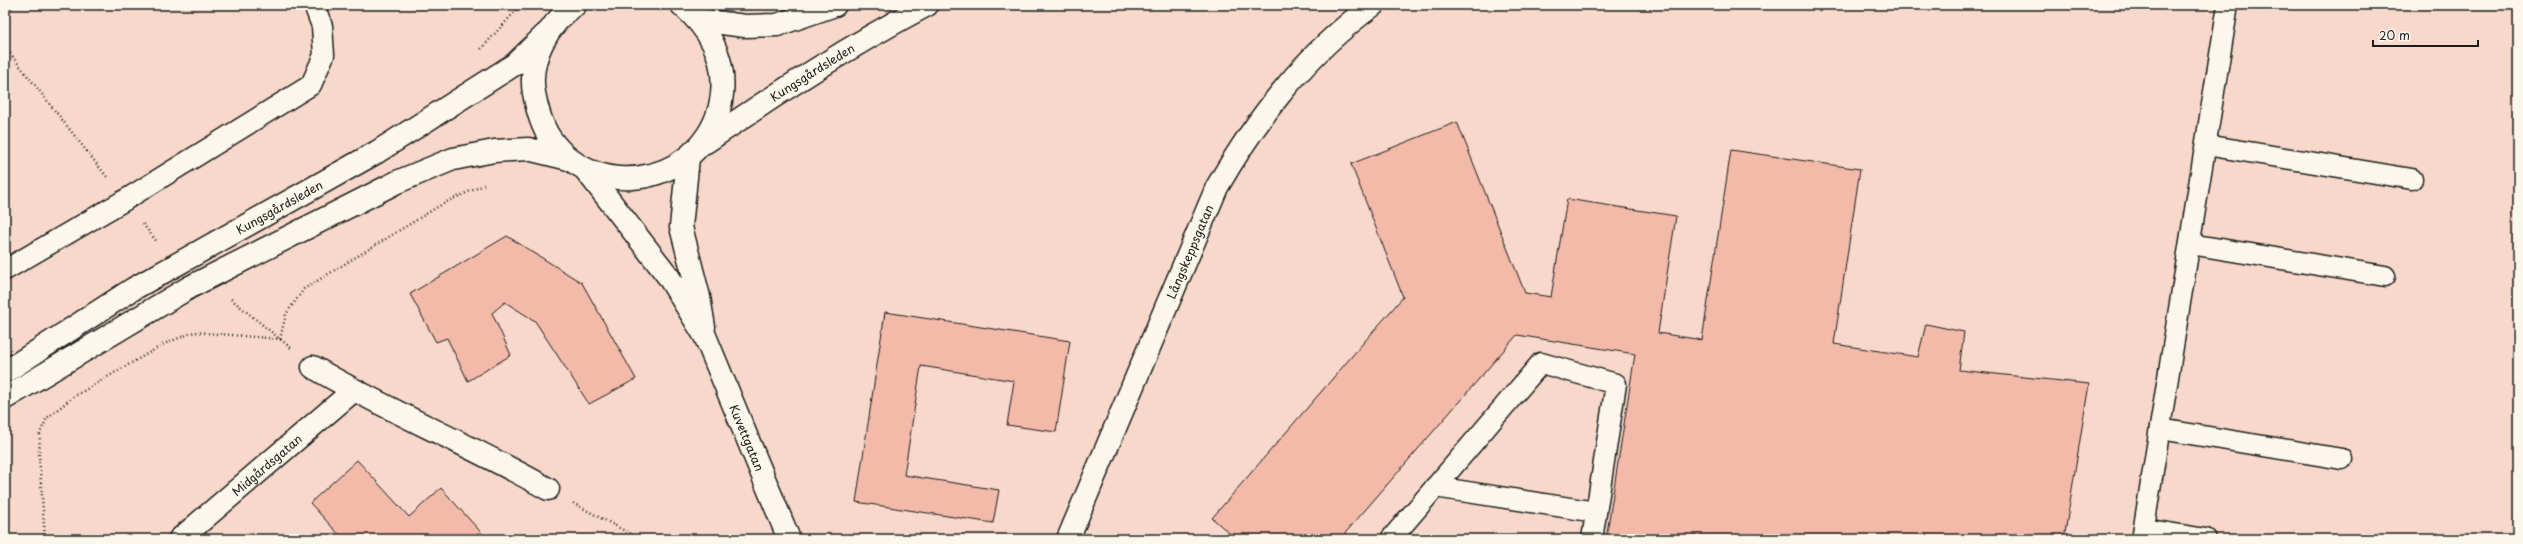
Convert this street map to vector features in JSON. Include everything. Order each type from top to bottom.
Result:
[{"type":"main road","name":"Kungsgårdsleden","points":[[682,5],[699,20],[712,38],[720,59],[724,82],[721,105],[716,119],[694,151]]},
{"type":"main road","points":[[699,20],[745,26],[777,25],[835,5]]},
{"type":"main road","name":"Kungsgårdsleden","points":[[5,398],[196,284],[397,182],[453,159],[494,150],[528,149],[577,164],[611,178],[638,179],[664,172],[798,79],[864,38],[927,5]]},
{"type":"main road","name":"Långskeppsgatan","points":[[1068,539],[1217,187],[1244,140],[1276,97],[1311,57],[1373,5]]},
{"type":"main road","name":"Kungsgårdsleden","points":[[5,372],[133,289],[377,152],[515,64],[546,34],[569,8]]},
{"type":"main road","name":"Kungsgårdsleden","points":[[546,34],[536,60],[534,94],[538,114],[550,138],[577,164]]},
{"type":"main road","name":"Kuvettgatan","points":[[694,151],[681,227],[699,297],[705,336]]},
{"type":"main road","name":"Kuvettgatan","points":[[577,164],[668,276],[705,336],[789,539]]},
{"type":"main road","points":[[313,367],[353,391],[494,458],[548,489]]},
{"type":"main road","name":"Midgårdsgatan","points":[[180,539],[353,391]]},
{"type":"lane","points":[[5,270],[125,200],[311,85],[324,55],[322,26],[314,5]]},
{"type":"lane","points":[[2206,539],[2143,534],[2228,5]]},
{"type":"lane","points":[[2206,145],[2412,179]]},
{"type":"lane","points":[[2190,244],[2385,276]]},
{"type":"lane","points":[[1391,539],[1541,363],[1616,384],[1592,539]]},
{"type":"lane","points":[[2160,429],[2342,459]]},
{"type":"lane","points":[[1435,487],[1596,512]]},
{"type":"path","points":[[5,14],[15,5]]},
{"type":"path","points":[[5,46],[158,244]]},
{"type":"path","points":[[46,539],[39,455],[40,433],[46,418],[73,397],[151,351],[194,332],[280,339],[286,314],[304,289],[444,203],[474,191],[488,182],[493,175],[494,150]]},
{"type":"path","points":[[548,489],[640,539]]},
{"type":"shaded area","points":[[5,5],[2518,5],[2518,539],[5,539]]},
{"type":"building","points":[[1457,122],[1525,293],[1551,297],[1567,199],[1676,216],[1658,333],[1702,340],[1731,150],[1860,169],[1834,344],[1918,357],[1926,324],[1964,332],[1959,370],[2089,384],[2064,539],[1606,539],[1635,354],[1517,335],[1340,539],[1236,539],[1212,518],[1403,297],[1351,164]]},
{"type":"building","points":[[507,236],[582,283],[636,379],[589,404],[535,321],[505,302],[492,313],[511,355],[468,381],[447,338],[436,342],[410,294]]},
{"type":"building","points":[[885,312],[1070,341],[1056,432],[1007,425],[1014,381],[921,366],[904,475],[999,490],[993,523],[856,502]]},
{"type":"building","points":[[357,460],[409,517],[441,488],[487,539],[343,539],[310,503]]}]
